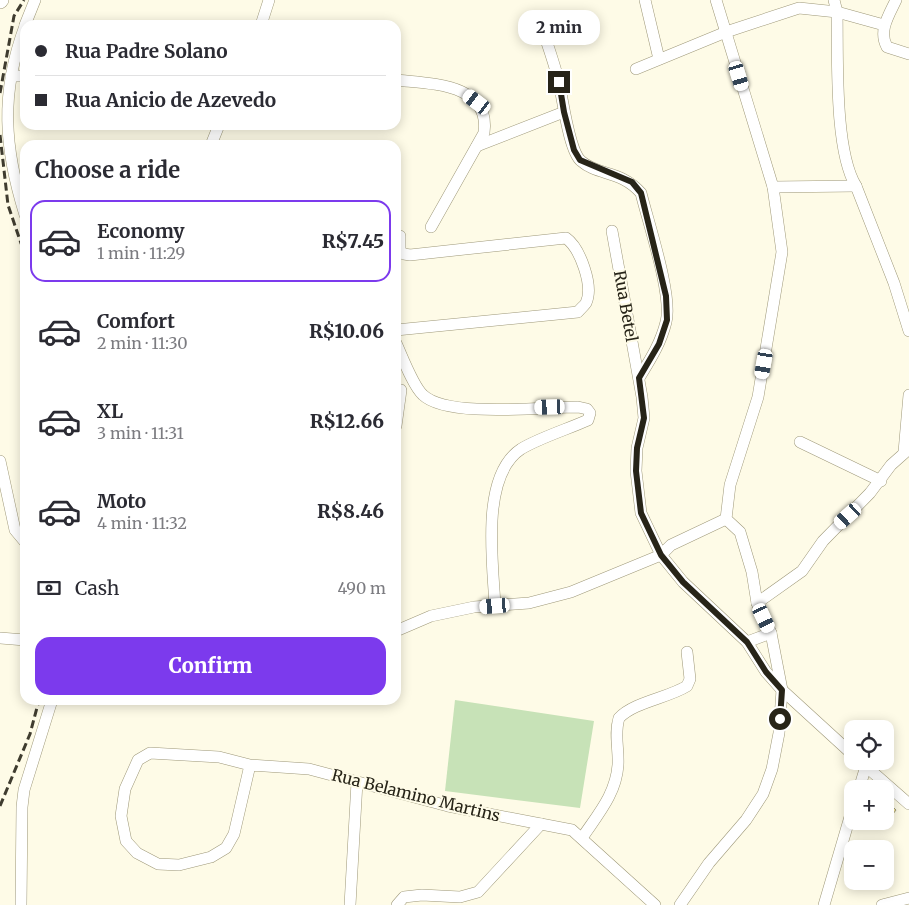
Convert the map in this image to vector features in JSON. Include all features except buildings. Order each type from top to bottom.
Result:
[{"type":"street","points":[[27,20],[35,0]]},
{"type":"street","points":[[263,20],[269,0]]},
{"type":"street","points":[[645,0],[659,59]]},
{"type":"street","points":[[716,0],[773,187],[782,252],[758,398],[730,485],[726,520]]},
{"type":"street","points":[[896,0],[884,25],[883,40],[887,47],[909,54]]},
{"type":"street","points":[[636,69],[726,32],[800,8],[835,6],[884,25]]},
{"type":"street","points":[[835,6],[842,140],[850,175],[894,283],[909,331]]},
{"type":"street","points":[[542,28],[559,82],[564,112],[574,150],[580,160],[632,182],[641,193],[666,296],[667,320],[659,344],[639,378]]},
{"type":"street","points":[[20,44],[8,85],[7,142],[20,195]]},
{"type":"street","points":[[11,76],[20,76]]},
{"type":"street","points":[[401,81],[443,85],[463,92],[477,102],[486,120],[484,133],[431,227]]},
{"type":"street","points":[[476,146],[564,112]]},
{"type":"street","points":[[773,187],[856,186]]},
{"type":"street","name":"Rua Betel","points":[[612,231],[639,378],[644,418],[637,448],[636,471],[641,513],[661,555],[683,582],[747,642],[766,672],[782,690],[844,747]]},
{"type":"street","points":[[401,252],[410,255],[566,238],[572,242],[584,265],[588,288],[586,302],[578,312],[401,330]]},
{"type":"street","points":[[401,353],[422,394],[437,404],[474,410],[578,408],[587,409],[590,412],[588,420],[521,449],[508,460],[495,492],[491,515],[495,606]]},
{"type":"street","points":[[401,389],[414,379]]},
{"type":"street","points":[[757,603],[802,571],[823,541],[881,481],[891,465],[907,450],[909,395]]},
{"type":"street","points":[[800,442],[881,481]]},
{"type":"street","points":[[0,461],[15,530],[20,536]]},
{"type":"street","points":[[401,629],[431,616],[474,607],[529,603],[571,592],[661,555],[671,546],[726,520]]},
{"type":"street","points":[[680,905],[709,863],[746,820],[763,794],[772,769],[779,733],[782,690],[771,633],[757,603],[752,572],[740,532],[726,520]]},
{"type":"street","points":[[747,642],[771,633]]},
{"type":"street","points":[[0,638],[20,640]]},
{"type":"street","points":[[582,838],[612,792],[618,765],[616,734],[620,718],[627,712],[687,686],[690,679],[687,652]]},
{"type":"street","points":[[21,905],[22,807],[24,790],[50,705]]},
{"type":"street","points":[[150,753],[219,757],[250,764],[234,834],[226,848],[211,857],[179,865],[158,864],[137,853],[126,841],[121,816],[125,789],[138,760],[150,753]]},
{"type":"street","name":"Rua Belamino Martins","points":[[250,764],[309,768],[448,806],[572,830],[655,905]]},
{"type":"street","points":[[870,770],[909,804]]},
{"type":"street","points":[[350,905],[357,782]]},
{"type":"street","points":[[397,905],[404,897],[422,895],[460,897],[478,892],[541,824]]},
{"type":"street","points":[[824,905],[846,830]]},
{"type":"street","points":[[882,905],[909,898]]},
{"type":"green space","points":[[455,700],[594,721],[580,808],[445,791]]},
{"type":"railway","points":[[0,93],[14,16],[24,0]]},
{"type":"railway","points":[[0,135],[8,205],[20,240]]},
{"type":"railway","points":[[0,806],[30,734],[38,705]]},
{"type":"route","points":[[559,82],[564,112],[574,150],[580,160],[632,182],[641,193],[666,296],[667,320],[659,344],[639,378],[644,418],[637,448],[636,471],[641,513],[661,555],[683,582],[747,642],[766,672],[782,690],[780,719]]}]
